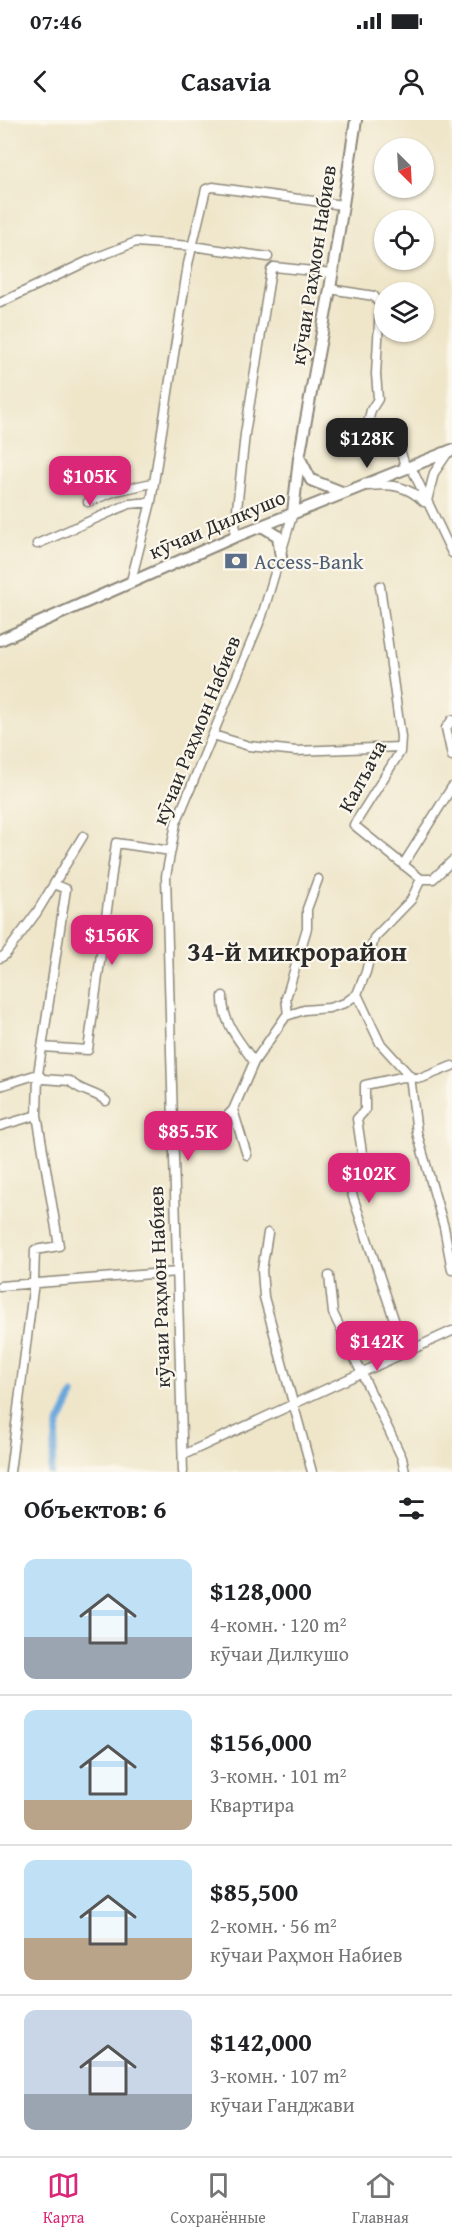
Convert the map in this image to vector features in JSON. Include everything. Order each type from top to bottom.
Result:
[{"type":"main road","name":"кӯчаи Раҳмон Набиев","points":[[293,513],[299,458],[330,289],[356,120]]},
{"type":"main road","name":"кӯчаи Дилкушо","points":[[0,640],[234,537],[451,451]]},
{"type":"main road","points":[[299,458],[311,480],[344,493]]},
{"type":"main road","points":[[262,526],[278,536],[281,557]]},
{"type":"street","points":[[131,581],[151,502],[152,483],[192,246],[206,189],[342,205]]},
{"type":"street","points":[[0,303],[90,260],[136,242],[192,246],[268,257]]},
{"type":"street","points":[[234,537],[245,434],[271,270],[274,267],[332,273]]},
{"type":"street","points":[[330,289],[374,296],[380,305],[376,374],[378,399],[371,410],[367,427],[376,437],[386,435],[397,440],[408,468],[452,552]]},
{"type":"street","points":[[428,504],[434,473],[451,451]]},
{"type":"street","points":[[88,502],[116,490],[152,483]]},
{"type":"street","points":[[361,487],[390,484],[403,487],[428,504]]},
{"type":"street","points":[[37,544],[129,504],[151,502]]},
{"type":"street","name":"кӯчаи Раҳмон Набиев","points":[[183,1472],[166,876],[176,823],[262,616],[293,513]]},
{"type":"street","name":"Калъача","points":[[380,586],[400,747],[389,772],[354,825],[421,879]]},
{"type":"street","points":[[452,720],[446,728],[452,756]]},
{"type":"street","points":[[213,735],[249,746],[296,752],[400,747]]},
{"type":"street","points":[[403,865],[452,787]]},
{"type":"street","points":[[0,958],[5,956],[18,938],[83,836]]},
{"type":"street","points":[[42,1047],[88,1050],[116,843],[171,851]]},
{"type":"street","points":[[288,1015],[345,1004],[357,994],[366,972],[374,938],[411,900],[421,879],[433,879],[452,861]]},
{"type":"street","points":[[174,1143],[225,1118],[233,1110],[254,1062],[288,1015],[286,998],[307,928],[306,909],[318,879]]},
{"type":"street","points":[[10,1472],[34,1282],[35,1250],[59,1246],[37,1114],[38,1074],[66,889],[54,884]]},
{"type":"street","points":[[357,994],[380,1043],[410,1076],[417,1133],[444,1227],[452,1270]]},
{"type":"street","points":[[223,996],[223,1012],[226,1022],[254,1062]]},
{"type":"street","points":[[405,1352],[348,1182],[364,1166],[357,1119],[365,1110],[365,1085],[410,1076],[422,1078],[452,1066]]},
{"type":"street","points":[[0,1086],[38,1074]]},
{"type":"street","points":[[38,1074],[43,1078],[70,1081],[76,1089],[97,1093],[106,1101]]},
{"type":"street","points":[[233,1110],[246,1155]]},
{"type":"street","points":[[0,1126],[37,1114]]},
{"type":"street","points":[[268,1233],[262,1270],[264,1297],[312,1472]]},
{"type":"street","points":[[1,1283],[177,1272]]},
{"type":"street","points":[[329,1276],[333,1313],[402,1458],[405,1472]]},
{"type":"street","points":[[183,1455],[452,1331]]},
{"type":"waterway","points":[[51,1472],[58,1426],[73,1395]]},
{"type":"place","name":"Access-Bank","points":[[236,561]]},
{"type":"district","name":"34-й микрорайон","points":[[297,951]]}]
